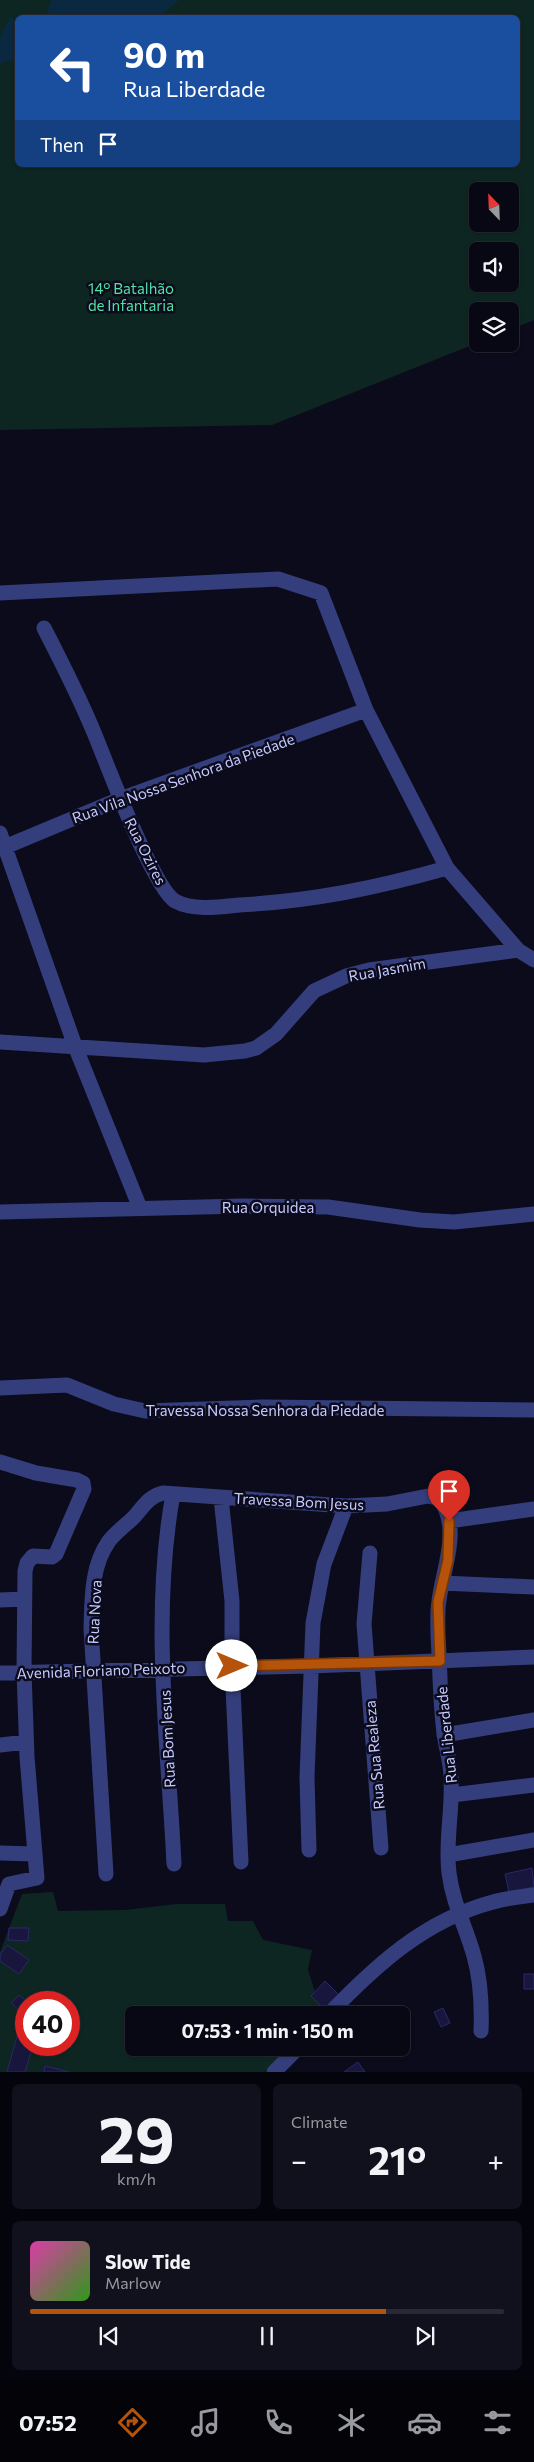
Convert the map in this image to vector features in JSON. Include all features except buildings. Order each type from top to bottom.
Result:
[{"type":"street","points":[[0,593],[278,579],[321,593],[366,710],[447,868],[518,950],[534,960]]},
{"type":"street","name":"Rua Ozires","points":[[44,628],[95,735],[120,799],[158,877],[174,900],[186,905],[224,906],[283,903],[337,896],[447,868]]},
{"type":"street","name":"Rua Vila Nossa Senhora da Piedade","points":[[2,843],[366,710]]},
{"type":"street","points":[[2,843],[75,1046],[140,1208]]},
{"type":"street","name":"Rua Jasmim","points":[[0,1042],[204,1055],[245,1051],[256,1048],[276,1034],[314,991],[346,976],[370,970],[518,950]]},
{"type":"street","name":"Rua Orquidea","points":[[0,1212],[140,1208],[328,1207],[420,1220],[454,1222],[534,1214]]},
{"type":"street","name":"Travessa Nossa Senhora da Piedade","points":[[0,1388],[67,1385],[114,1404],[146,1411],[263,1407],[534,1410]]},
{"type":"street","points":[[0,1462],[36,1473],[76,1480],[83,1484],[84,1494],[58,1551],[52,1557],[38,1555],[29,1559],[26,1571],[24,1599],[26,1742],[37,1878],[9,1884],[0,1909]]},
{"type":"street","name":"Travessa Bom Jesus","points":[[157,1494],[346,1506],[386,1504],[428,1496],[440,1498]]},
{"type":"street","name":"Rua Nova","points":[[106,1874],[93,1671],[92,1593],[102,1551],[110,1539],[146,1502],[157,1494]]},
{"type":"street","name":"Rua Bom Jesus","points":[[173,1494],[166,1534],[162,1630],[174,1864]]},
{"type":"street","points":[[221,1498],[232,1601],[232,1666],[241,1862]]},
{"type":"street","name":"Rua Liberdade","points":[[440,1498],[449,1521],[448,1560],[438,1602],[444,1735],[450,1764],[452,1796],[448,1855],[458,1913],[474,1955],[479,1978],[482,2000],[481,2032]]},
{"type":"street","points":[[309,1850],[307,1777],[313,1623],[318,1591],[333,1534],[346,1506]]},
{"type":"street","points":[[449,1521],[534,1509]]},
{"type":"street","name":"Rua Sua Realeza","points":[[370,1553],[364,1624],[381,1848]]},
{"type":"street","points":[[442,1583],[534,1587]]},
{"type":"street","points":[[0,1600],[24,1599]]},
{"type":"street","name":"Avenida Floriano Peixoto","points":[[0,1673],[232,1666],[311,1666],[366,1662],[534,1657]]},
{"type":"street","points":[[444,1735],[534,1720]]},
{"type":"street","points":[[0,1745],[26,1742]]},
{"type":"street","points":[[452,1796],[534,1785]]},
{"type":"street","points":[[448,1855],[534,1840]]},
{"type":"street","points":[[0,1853],[35,1854]]},
{"type":"street","points":[[338,2006],[404,1943],[425,1929],[458,1913],[494,1901],[534,1895]]},
{"type":"street","points":[[274,2072],[290,2056]]},
{"type":"green space","name":"14° Batalhão de Infantaria","points":[[0,0],[534,0],[534,320],[519,326],[519,302],[469,302],[469,346],[272,425],[0,430]]},
{"type":"green space","points":[[53,1892],[58,1911],[125,1910],[176,1904],[225,1904],[228,1921],[253,1921],[263,1940],[312,1950],[308,1970],[319,2006],[125,2006],[125,2056],[281,2056],[265,2072],[0,2072],[0,1952],[22,1894]]},
{"type":"water","points":[[51,0],[179,0],[161,15],[47,15]]},
{"type":"water","points":[[11,17],[15,20],[15,60],[0,64],[0,36]]},
{"type":"route","points":[[232,1666],[311,1666],[366,1662],[440,1661],[438,1602],[448,1560],[449,1521]]}]
